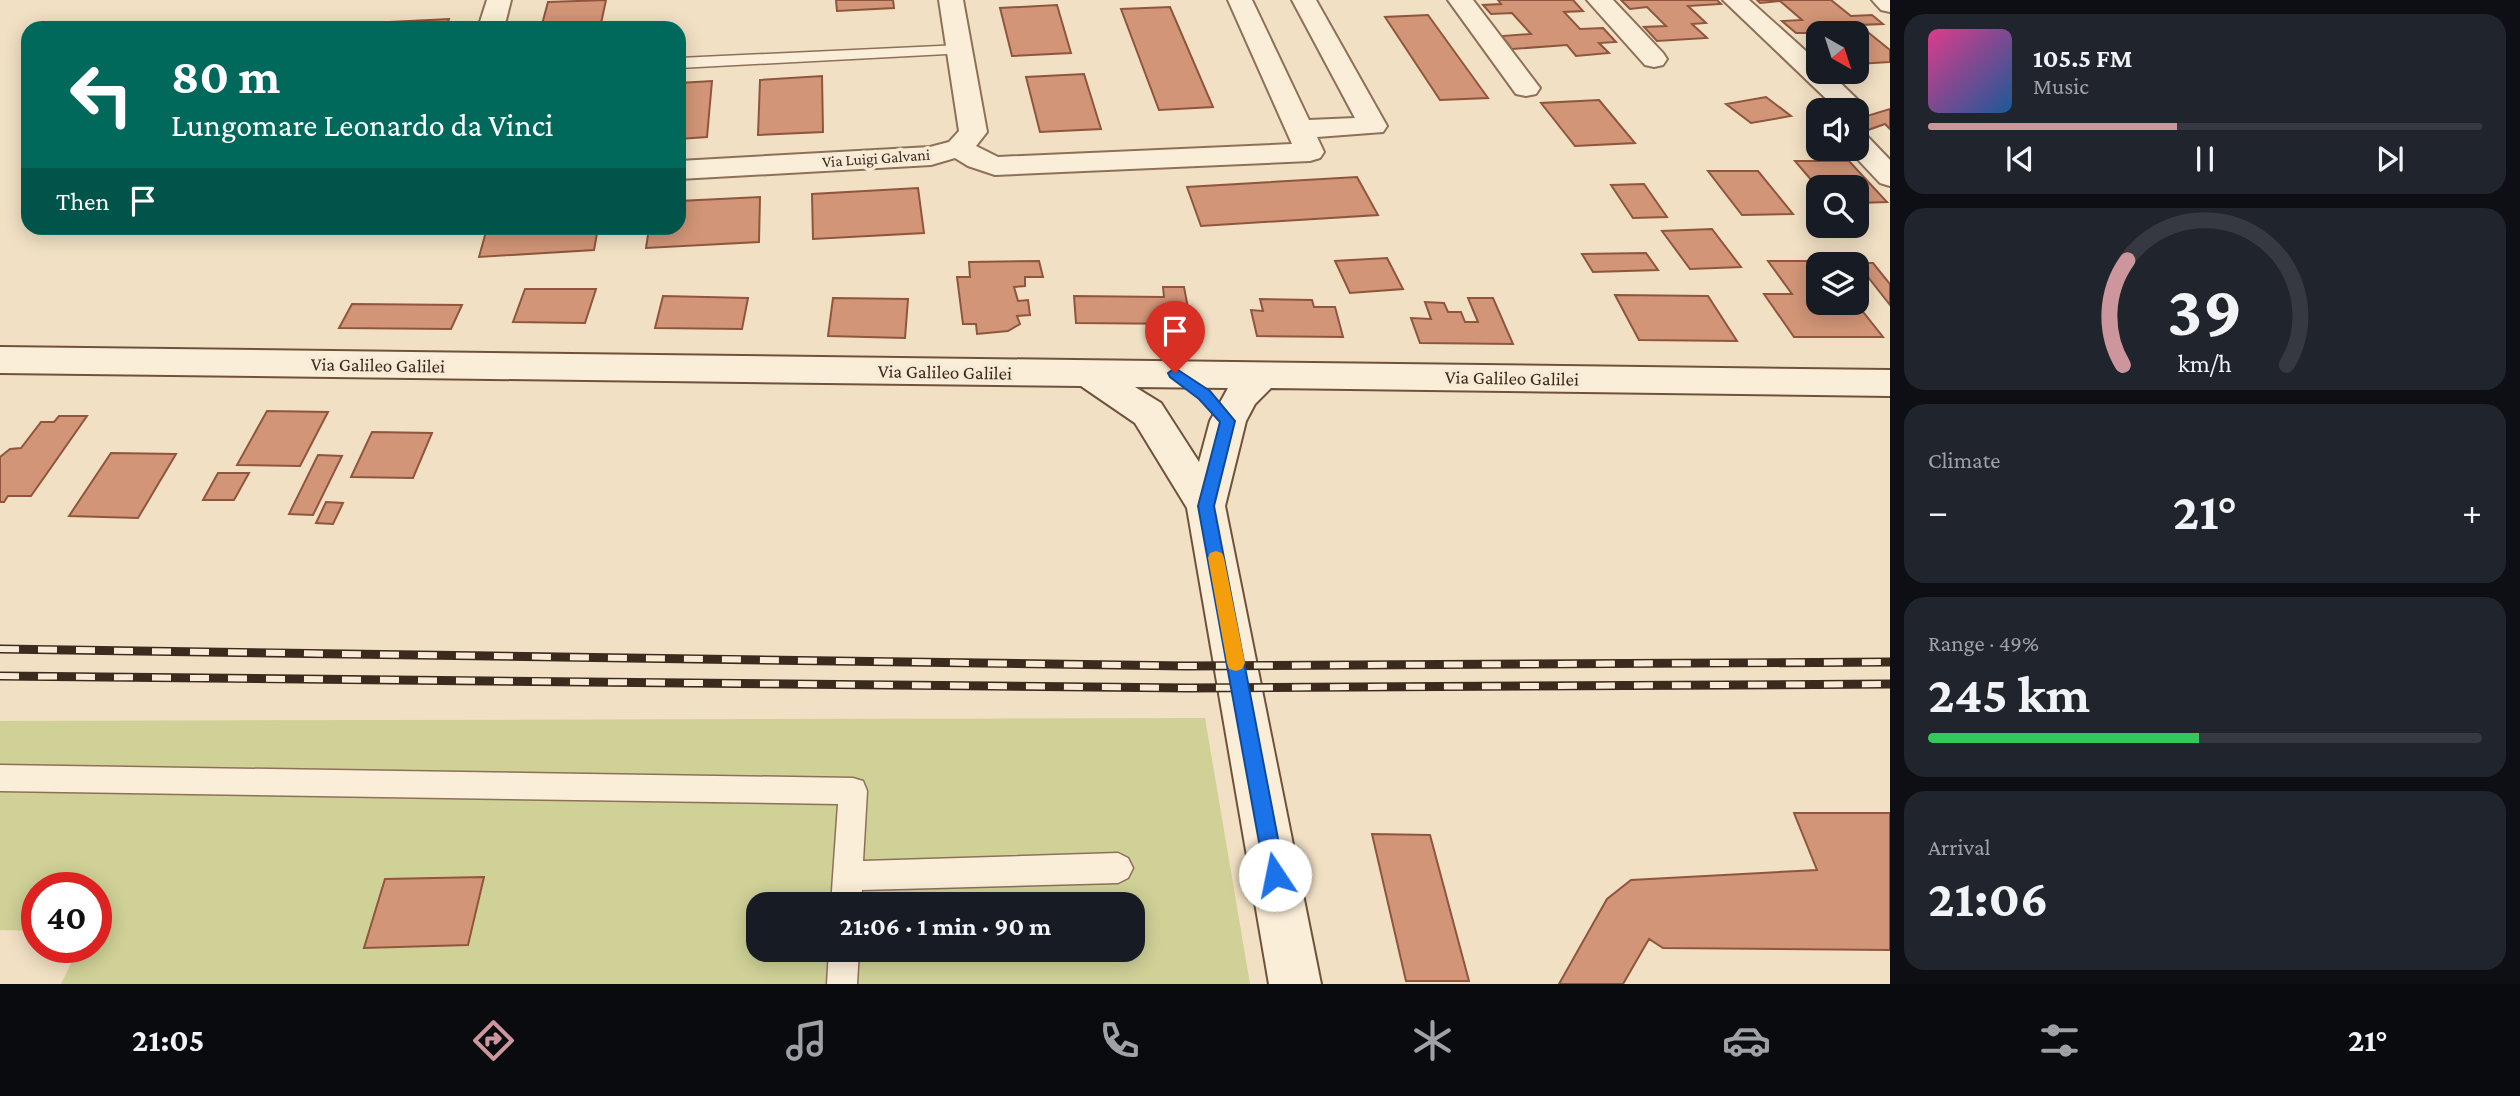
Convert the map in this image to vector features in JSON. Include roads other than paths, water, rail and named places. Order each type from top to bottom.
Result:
[{"type":"street","points":[[493,21],[499,0]]},
{"type":"street","points":[[951,0],[973,132],[959,148],[978,160],[995,166],[1310,152],[1240,0]]},
{"type":"street","points":[[1301,129],[1373,125],[1304,0]]},
{"type":"street","points":[[1460,0],[1527,88]]},
{"type":"street","points":[[1599,0],[1654,59]]},
{"type":"street","points":[[1735,0],[1841,98]]},
{"type":"street","points":[[1884,0],[1890,5]]},
{"type":"street","name":"Via Luigi Galvani","points":[[686,170],[931,156],[959,148]]},
{"type":"street","points":[[1869,155],[1890,177]]},
{"type":"street","name":"Via Galileo Galilei","points":[[0,360],[1890,383]]},
{"type":"street","points":[[1156,423],[1163,393],[1175,373],[1205,395],[1228,421]]},
{"type":"street","points":[[1206,506],[1228,421],[1242,396],[1264,374]]},
{"type":"street","points":[[1091,375],[1148,413],[1206,506],[1295,984]]},
{"type":"lane","points":[[686,63],[961,50]]},
{"type":"lane","points":[[0,778],[853,791],[847,892]]},
{"type":"lane","points":[[848,876],[1118,868]]},
{"type":"lane","points":[[842,984],[843,962]]},
{"type":"railway","points":[[0,649],[1186,666],[1890,662]]},
{"type":"railway","points":[[0,676],[1189,688],[1890,684]]}]
